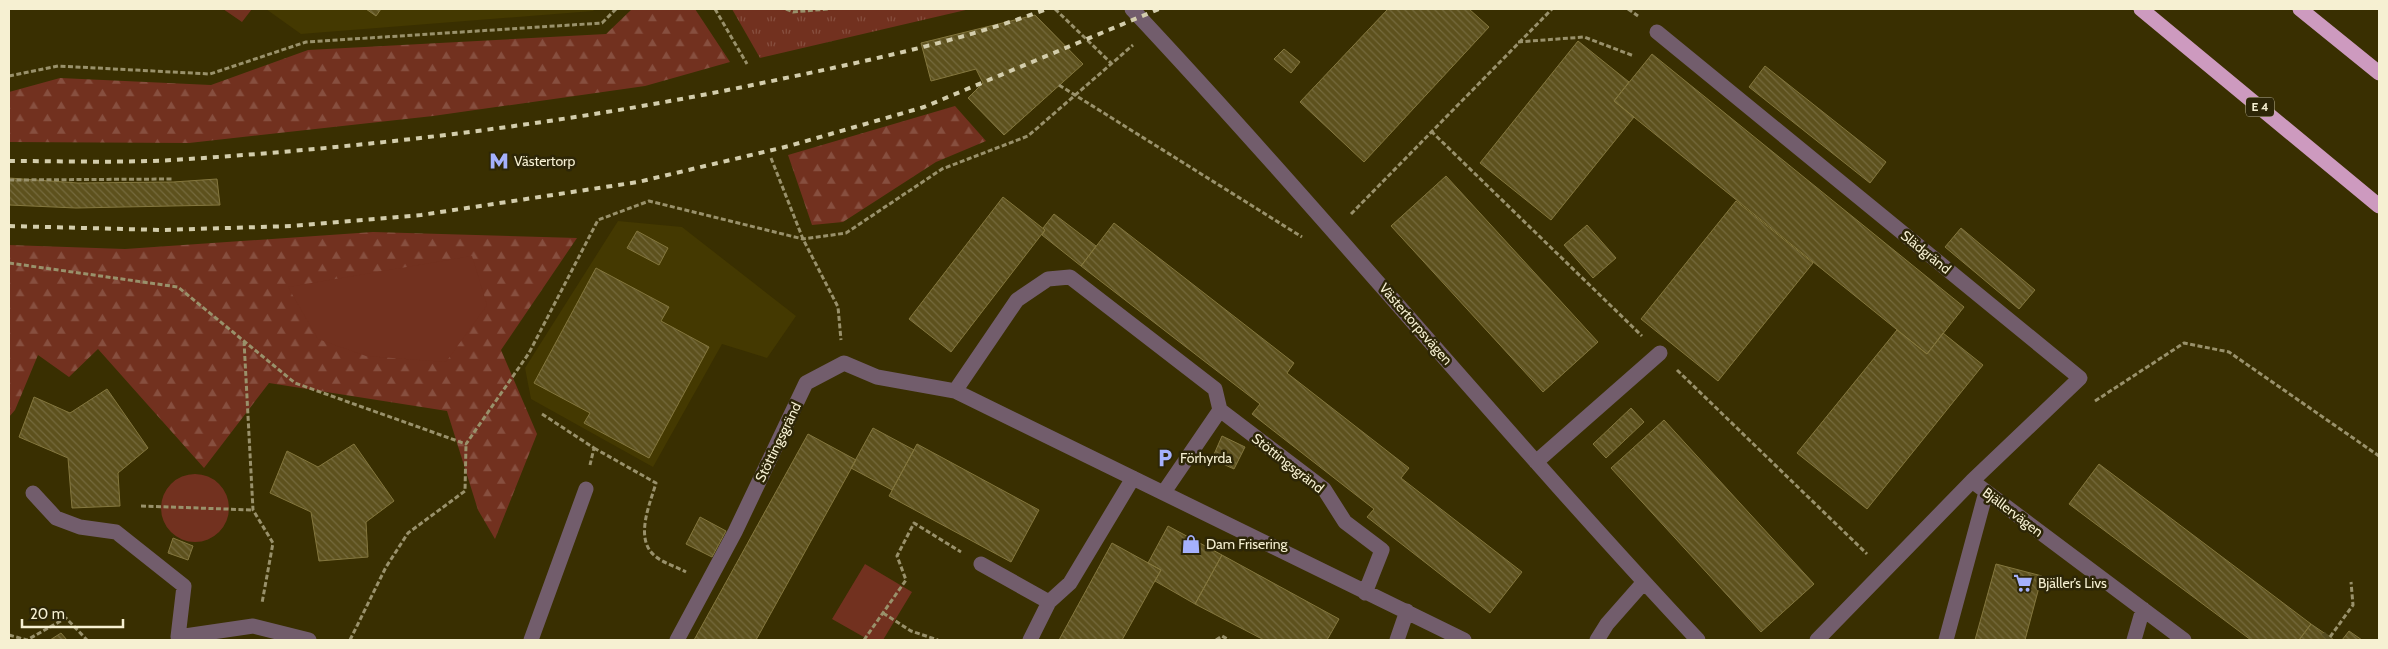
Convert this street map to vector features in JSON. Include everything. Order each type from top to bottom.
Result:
[{"type":"highway","name":"E 4","points":[[2140,9],[2379,206]]},
{"type":"highway","points":[[2300,9],[2379,74]]},
{"type":"street","name":"Västertorpsvägen","points":[[1132,9],[1334,230],[1536,462],[1698,640]]},
{"type":"street","name":"Slädgränd","points":[[1657,32],[2080,378],[1972,481]]},
{"type":"street","points":[[955,391],[1018,300],[1048,279],[1070,277],[1215,389],[1220,410],[1164,492]]},
{"type":"street","points":[[1536,462],[1660,353]]},
{"type":"street","points":[[844,362],[877,377],[955,391],[1464,640]]},
{"type":"street","name":"Stöttingsgränd","points":[[677,640],[709,583],[806,384],[844,362]]},
{"type":"street","name":"Stöttingsgränd","points":[[1220,410],[1324,490],[1345,522],[1382,550],[1365,593]]},
{"type":"street","points":[[1030,640],[1049,602],[1070,583],[1133,478]]},
{"type":"street","name":"Bjällervägen","points":[[1817,640],[1972,481],[2184,640]]},
{"type":"street","points":[[531,640],[586,489]]},
{"type":"street","points":[[1946,640],[1986,492]]},
{"type":"street","points":[[33,493],[56,518],[80,527],[116,532],[184,586],[178,637],[253,626],[309,640]]},
{"type":"street","points":[[981,564],[1049,602]]},
{"type":"street","points":[[1597,640],[1607,624],[1644,582]]},
{"type":"street","points":[[2134,640],[2143,609]]},
{"type":"street","points":[[1397,640],[1407,611]]},
{"type":"path","points":[[9,76],[58,66],[210,74],[306,42],[602,23],[616,9]]},
{"type":"path","points":[[715,9],[747,64]]},
{"type":"path","points":[[786,9],[793,12],[828,9]]},
{"type":"path","points":[[1055,9],[1111,63]]},
{"type":"path","points":[[1059,85],[1316,246],[1552,9]]},
{"type":"path","points":[[350,640],[386,567],[408,533],[465,491],[466,444],[529,353],[598,220],[649,200],[803,239],[846,233],[942,169],[1028,136],[1111,63],[1152,30]]},
{"type":"path","points":[[1518,42],[1584,37],[1634,56]]},
{"type":"path","points":[[771,158],[803,239],[838,307],[844,362]]},
{"type":"path","points":[[9,180],[172,179]]},
{"type":"path","points":[[9,263],[178,287],[295,383],[466,444]]},
{"type":"path","points":[[244,340],[253,510],[273,543],[263,602],[253,626]]},
{"type":"path","points":[[2094,402],[2184,343],[2229,352],[2379,456]]},
{"type":"path","points":[[542,414],[594,448],[656,483],[645,526],[645,542],[655,556],[709,583]]},
{"type":"path","points":[[586,489],[594,448]]},
{"type":"path","points":[[141,506],[253,510]]},
{"type":"path","points":[[864,640],[906,580],[897,556],[914,523],[981,564]]},
{"type":"path","points":[[2330,637],[2353,605],[2351,582]]},
{"type":"path","points":[[883,613],[911,631],[938,640]]},
{"type":"path","points":[[9,634],[27,640],[66,618],[87,640]]},
{"type":"path","points":[[1216,640],[1222,636],[1230,640]]},
{"type":"shaded area","points":[[266,9],[595,9],[593,11],[301,34]]},
{"type":"shaded area","points":[[618,221],[682,227],[796,316],[767,358],[722,344],[653,467],[531,399],[525,368]]},
{"type":"green space","points":[[223,9],[252,9],[242,22]]},
{"type":"green space","points":[[632,9],[695,9],[730,62],[645,86],[433,116],[189,143],[9,142],[9,92],[60,78],[211,85],[308,50],[606,34]]},
{"type":"green space","points":[[732,9],[970,9],[760,58]]},
{"type":"green space","points":[[955,106],[986,141],[936,162],[843,222],[812,225],[788,155]]},
{"type":"green space","points":[[373,232],[577,238],[501,350],[537,434],[495,539],[478,510],[447,411],[269,383],[204,468],[98,349],[69,377],[38,355],[15,410],[9,417],[9,245],[125,249]]},
{"type":"green space","points":[[472,256],[487,305],[446,362],[366,356],[318,339],[288,287]]},
{"type":"green space","points":[[195,474],[208,477],[219,484],[226,495],[229,508],[226,521],[219,532],[208,539],[195,542],[182,539],[171,532],[164,521],[161,508],[164,495],[171,484],[182,477]]},
{"type":"green space","points":[[865,564],[912,592],[883,640],[869,640],[832,619]]},
{"type":"building","points":[[366,9],[381,9],[376,16]]},
{"type":"building","points":[[1388,9],[1469,9],[1489,27],[1364,162],[1300,102]]},
{"type":"building","points":[[1035,15],[1083,64],[1004,135],[968,98],[983,83],[976,69],[931,81],[921,43]]},
{"type":"building","points":[[1578,41],[1629,82],[1614,101],[1634,117],[1551,220],[1480,163]]},
{"type":"building","points":[[1284,49],[1300,62],[1291,73],[1274,59]]},
{"type":"building","points":[[1652,54],[1964,307],[1927,354],[1614,101]]},
{"type":"building","points":[[1765,66],[1886,162],[1870,183],[1749,87]]},
{"type":"building","points":[[1446,176],[1598,342],[1543,392],[1391,226]]},
{"type":"building","points":[[9,178],[78,183],[173,182],[217,179],[220,205],[76,208],[9,205]]},
{"type":"building","points":[[1003,197],[1045,230],[951,352],[909,319]]},
{"type":"building","points":[[1736,201],[1813,263],[1718,381],[1641,319]]},
{"type":"building","points":[[1054,214],[1096,246],[1081,266],[1042,235],[1045,230],[1043,228]]},
{"type":"building","points":[[1114,223],[1294,363],[1287,373],[1409,468],[1401,478],[1522,572],[1490,613],[1367,517],[1374,509],[1252,414],[1260,404],[1081,266]]},
{"type":"building","points":[[1587,225],[1616,258],[1593,278],[1564,245]]},
{"type":"building","points":[[1961,228],[2035,290],[2019,309],[1945,247]]},
{"type":"building","points":[[637,231],[668,248],[659,265],[627,248]]},
{"type":"building","points":[[596,268],[669,307],[661,321],[709,347],[649,458],[584,423],[590,413],[534,383]]},
{"type":"building","points":[[1897,330],[1927,354],[1943,333],[1983,365],[1867,509],[1797,453]]},
{"type":"building","points":[[107,389],[148,448],[118,473],[120,506],[72,508],[68,458],[19,437],[34,397],[70,413]]},
{"type":"building","points":[[1631,408],[1644,422],[1606,458],[1593,444]]},
{"type":"building","points":[[1664,420],[1814,584],[1761,632],[1611,468]]},
{"type":"building","points":[[873,428],[914,450],[892,490],[851,468]]},
{"type":"building","points":[[808,434],[856,460],[756,640],[694,640]]},
{"type":"building","points":[[1222,436],[1245,447],[1234,469],[1212,459]]},
{"type":"building","points":[[354,444],[394,501],[366,522],[368,557],[319,561],[311,512],[270,493],[287,451],[318,467]]},
{"type":"building","points":[[917,444],[1039,510],[1011,562],[889,496]]},
{"type":"building","points":[[2099,464],[2311,624],[2299,640],[2251,640],[2069,504]]},
{"type":"building","points":[[700,517],[726,531],[712,557],[686,544]]},
{"type":"building","points":[[1168,526],[1222,555],[1195,604],[1155,581],[1161,570],[1148,563]]},
{"type":"building","points":[[173,538],[193,546],[188,560],[168,553]]},
{"type":"building","points":[[1112,543],[1161,570],[1122,640],[1059,640]]},
{"type":"building","points":[[1222,555],[1339,619],[1327,640],[1264,640],[1195,604]]},
{"type":"building","points":[[1996,564],[2042,576],[2025,640],[1975,640]]},
{"type":"building","points":[[2311,624],[2330,637],[2334,640],[2299,640]]},
{"type":"building","points":[[2349,631],[2362,640],[2342,640]]},
{"type":"building","points":[[61,633],[67,640],[50,640]]},
{"type":"tunnel","points":[[2327,640],[2330,637]]},
{"type":"railway","points":[[9,161],[153,161],[250,155],[403,140],[555,120],[706,94],[848,65],[982,31],[1047,9]]},
{"type":"railway","points":[[9,226],[162,230],[292,226],[421,215],[638,182],[789,146],[924,107],[1159,9]]},
{"type":"place","name":"Västertorp","points":[[499,161]]},
{"type":"place","name":"Förhyrda","points":[[1165,458]]},
{"type":"place","name":"Dam Frisering","points":[[1191,544]]},
{"type":"place","name":"Bjäller’s Livs","points":[[2023,583]]}]
